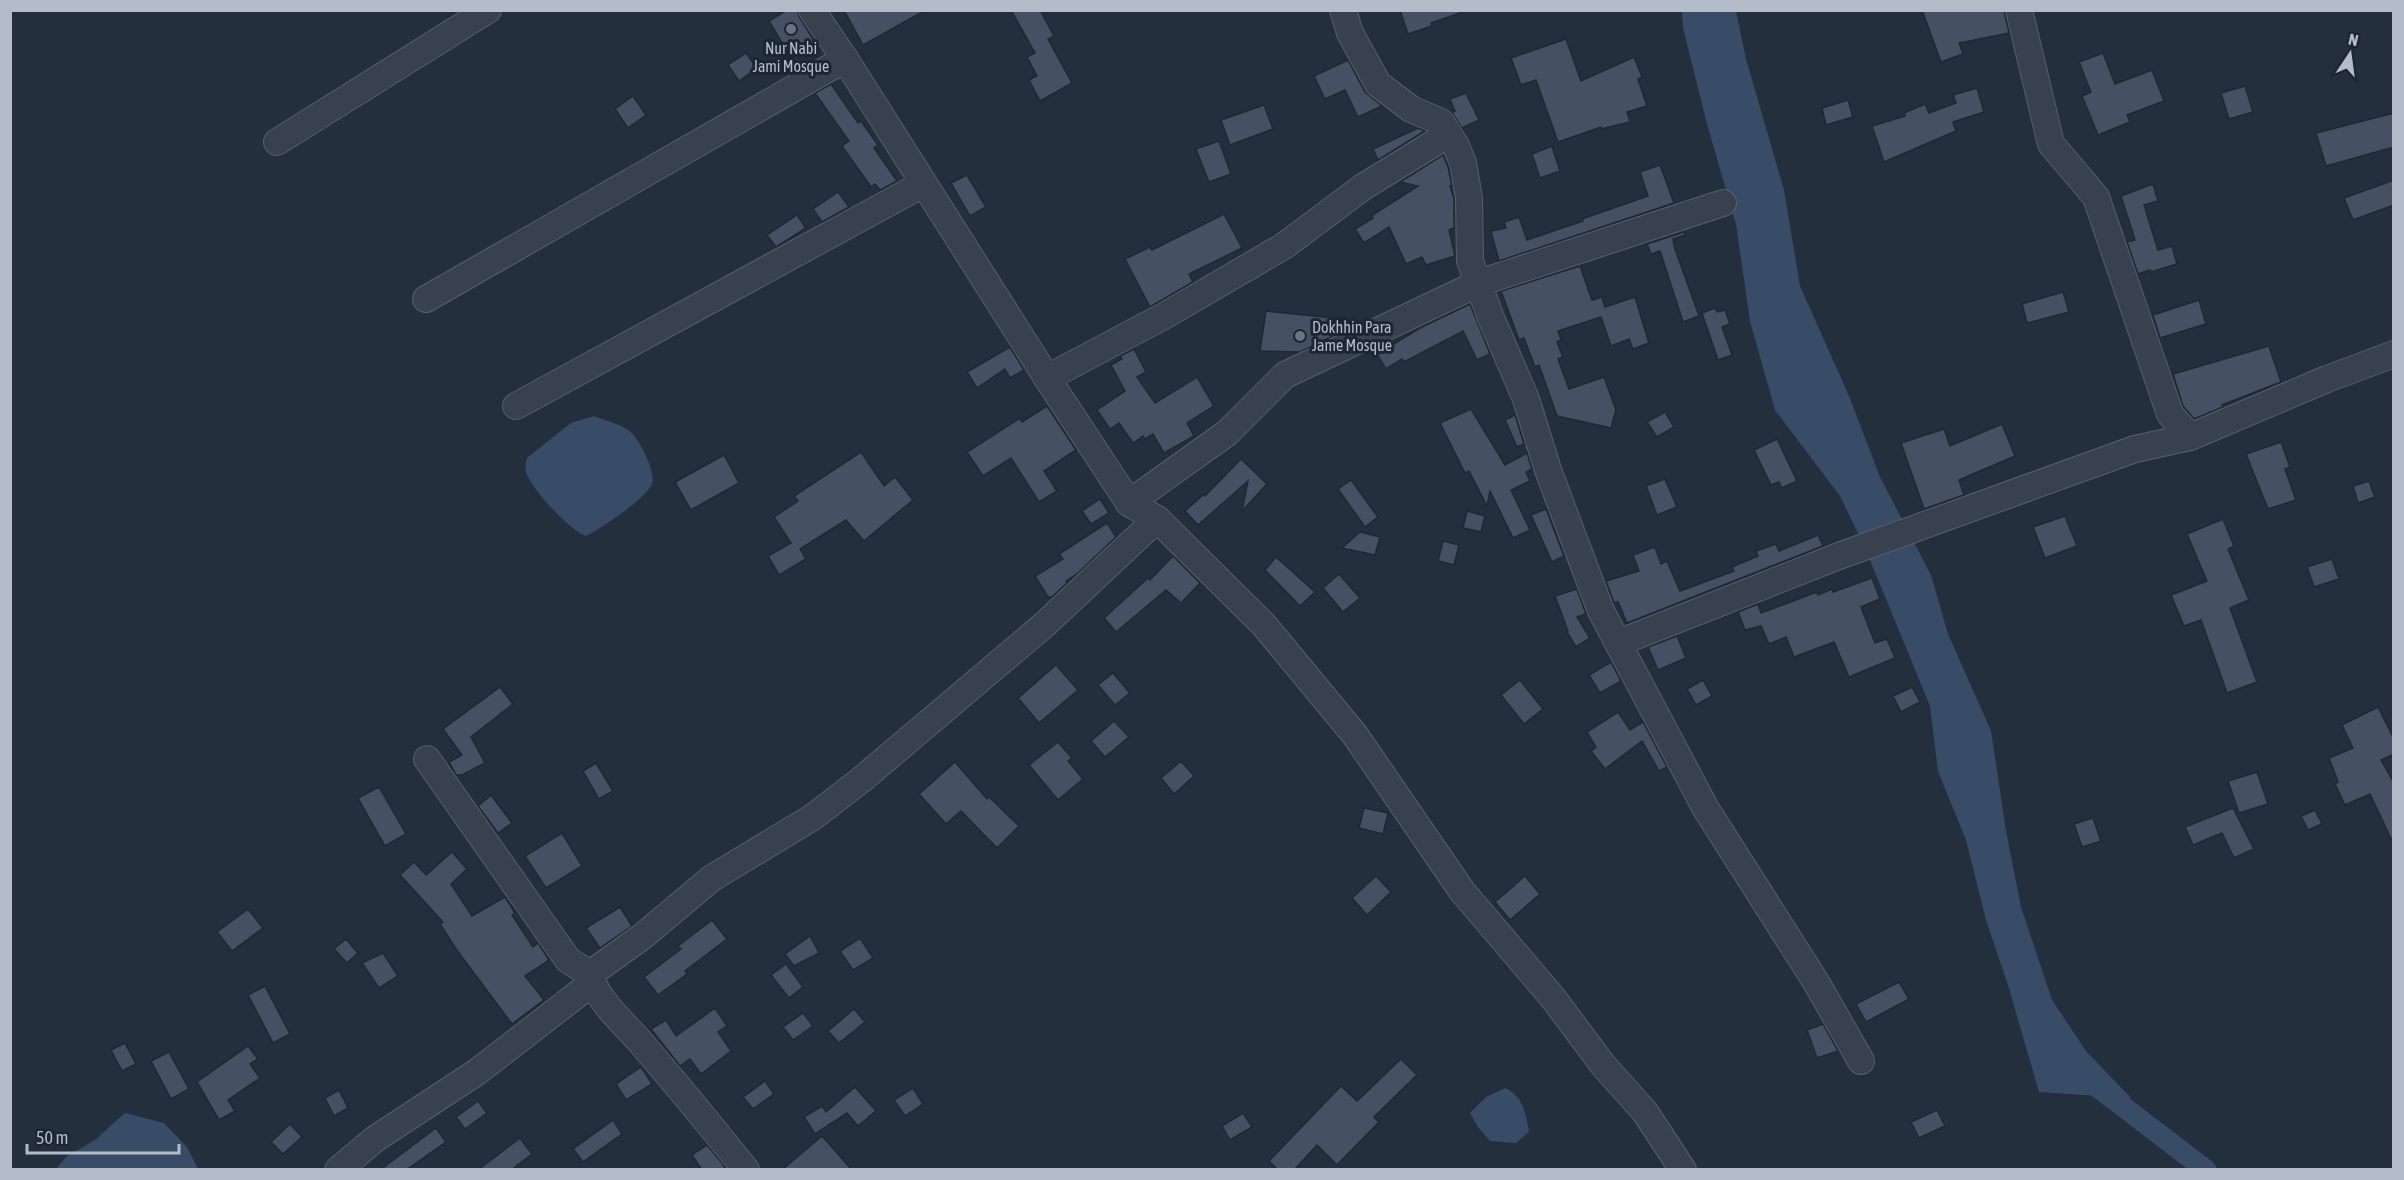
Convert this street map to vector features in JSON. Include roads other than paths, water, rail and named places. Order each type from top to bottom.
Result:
[{"type":"street","points":[[277,142],[488,10]]},
{"type":"street","points":[[812,10],[1129,503],[1157,519],[1264,625],[1355,735],[1462,891],[1553,998],[1603,1065],[1645,1112],[1683,1170]]},
{"type":"street","points":[[1343,10],[1350,33],[1378,84],[1411,109],[1441,122],[1449,134],[1463,164],[1469,198],[1470,261],[1491,318],[1526,399],[1573,540],[1601,611],[1706,809],[1816,982],[1861,1061]]},
{"type":"street","points":[[2019,10],[2051,144],[2096,197],[2170,414],[2190,437]]},
{"type":"street","points":[[426,299],[845,59]]},
{"type":"street","points":[[1047,378],[1164,316],[1284,246],[1363,187],[1449,134]]},
{"type":"street","points":[[516,406],[923,184]]},
{"type":"street","points":[[1129,503],[1227,433],[1285,375],[1479,283],[1723,203]]},
{"type":"street","points":[[1618,643],[1940,519],[2135,449],[2190,437],[2327,379],[2394,354]]},
{"type":"street","points":[[338,1170],[375,1139],[477,1072],[712,878],[798,827],[861,780],[1044,625],[1157,519]]},
{"type":"street","points":[[427,759],[568,960],[591,979],[618,1018],[746,1170]]},
{"type":"water","points":[[1682,11],[1736,11],[1746,59],[1784,190],[1800,286],[1849,396],[1880,477],[1931,575],[1948,634],[1991,731],[2006,831],[2021,907],[2052,1000],[2086,1051],[2131,1098],[2039,1092],[2008,985],[1986,920],[1966,840],[1938,771],[1930,706],[1865,548],[1840,496],[1775,410],[1750,321],[1736,224],[1707,124],[1683,28]]},
{"type":"water","points":[[594,416],[619,425],[632,433],[646,457],[653,478],[648,490],[632,505],[586,536],[570,526],[543,499],[530,480],[526,466],[527,458],[571,423]]},
{"type":"water","points":[[1505,1088],[1520,1101],[1528,1125],[1529,1132],[1516,1143],[1490,1141],[1470,1113],[1486,1097]]},
{"type":"water","points":[[125,1113],[164,1123],[187,1147],[198,1169],[56,1169],[67,1156],[95,1140]]},
{"type":"waterway","points":[[2087,1079],[2206,1170]]},
{"type":"place","name":"Nur Nabi Jami Mosque","points":[[791,29]]},
{"type":"place","name":"Dokhhin Para Jame Mosque","points":[[1300,336]]}]
